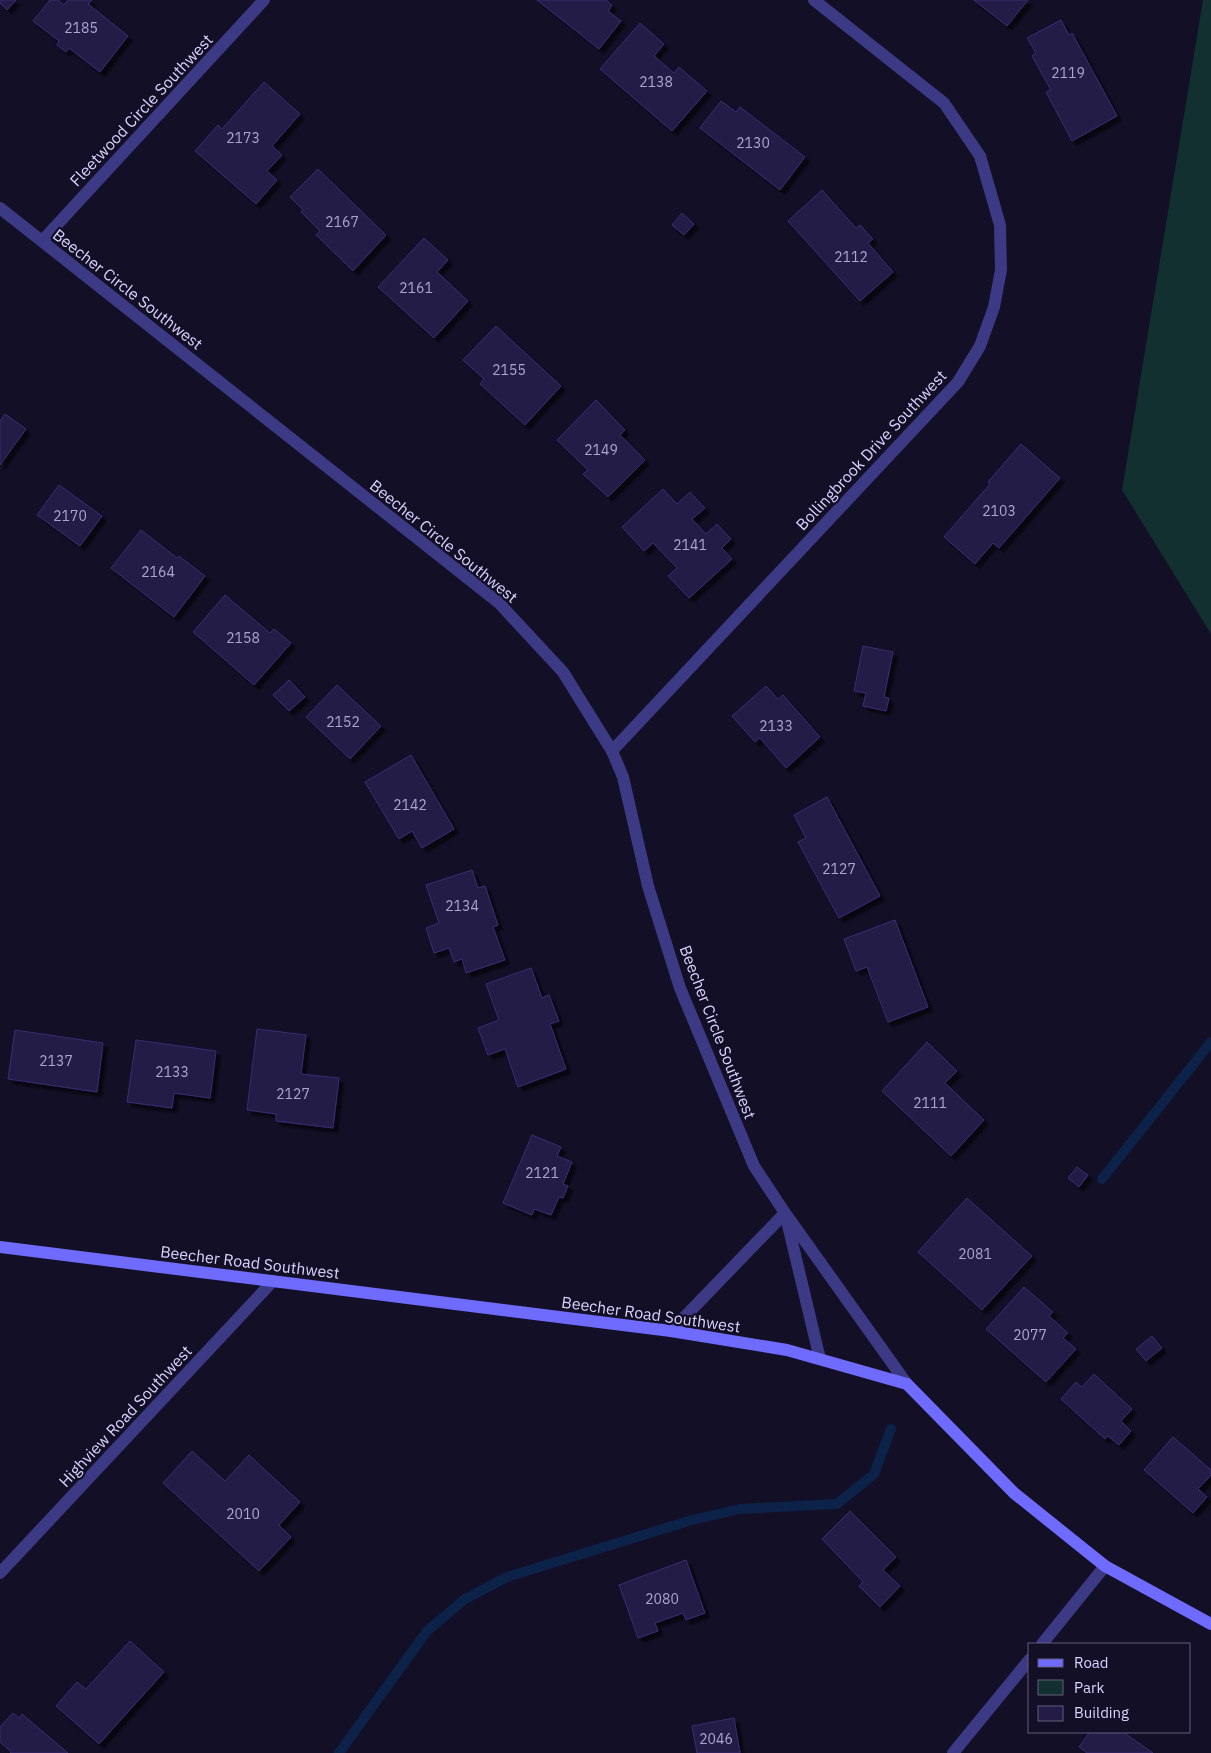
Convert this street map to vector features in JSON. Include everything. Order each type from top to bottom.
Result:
[{"type":"street","name":"Fleetwood Circle Southwest","points":[[42,241],[264,0]]},
{"type":"street","name":"Bollingbrook Drive Southwest","points":[[612,751],[958,382],[980,346],[994,307],[1001,270],[1000,225],[980,156],[944,103],[814,0]]},
{"type":"street","name":"Beecher Circle Southwest","points":[[0,208],[499,603],[563,672],[612,751],[624,777],[648,886],[680,988],[754,1166],[908,1384]]},
{"type":"street","name":"Beecher Circle Southwest","points":[[786,1213],[820,1359]]},
{"type":"street","points":[[671,1331],[786,1213]]},
{"type":"street","name":"Beecher Road Southwest","points":[[0,1246],[671,1331],[787,1350],[908,1384],[1014,1493],[1105,1566],[1211,1624]]},
{"type":"street","name":"Highview Road Southwest","points":[[0,1573],[274,1281]]},
{"type":"street","points":[[1043,1643],[1105,1566]]},
{"type":"street","points":[[953,1753],[1028,1661]]},
{"type":"green space","points":[[1203,0],[1211,0],[1211,634],[1122,490]]},
{"type":"building","points":[[0,0],[16,0],[7,10],[0,3]]},
{"type":"building","points":[[50,0],[58,0],[64,5],[68,0],[92,0],[88,4],[128,36],[100,72],[69,48],[66,52],[57,45],[59,41],[33,21]]},
{"type":"building","points":[[537,0],[606,0],[612,5],[608,11],[621,21],[599,49]]},
{"type":"building","points":[[974,0],[1028,0],[1007,26]]},
{"type":"building","points":[[1061,20],[1069,35],[1072,33],[1117,116],[1072,141],[1046,92],[1051,90],[1032,56],[1036,53],[1027,38]]},
{"type":"building","points":[[640,23],[664,44],[654,56],[674,73],[679,67],[707,91],[672,131],[600,69]]},
{"type":"building","points":[[264,82],[300,114],[272,146],[282,155],[267,171],[277,180],[256,204],[195,151],[218,125],[222,129]]},
{"type":"building","points":[[721,101],[736,112],[740,107],[805,157],[780,190],[700,128]]},
{"type":"building","points":[[318,169],[386,235],[353,271],[316,235],[320,231],[301,212],[303,210],[290,197]]},
{"type":"building","points":[[822,190],[856,228],[860,225],[873,239],[868,243],[893,272],[860,301],[788,221]]},
{"type":"building","points":[[682,213],[694,224],[684,235],[672,225]]},
{"type":"building","points":[[424,238],[448,260],[437,272],[468,301],[434,338],[378,287]]},
{"type":"building","points":[[496,326],[561,386],[525,425],[480,384],[484,379],[463,360]]},
{"type":"building","points":[[596,400],[625,430],[620,435],[645,460],[608,497],[583,474],[588,470],[557,440]]},
{"type":"building","points":[[5,414],[26,429],[0,465],[0,421]]},
{"type":"building","points":[[1021,444],[1060,478],[999,548],[993,543],[975,564],[944,537],[990,484],[988,482]]},
{"type":"building","points":[[59,485],[102,516],[80,546],[37,515]]},
{"type":"building","points":[[663,489],[677,504],[690,492],[705,508],[692,519],[706,534],[717,524],[731,539],[722,548],[732,559],[689,598],[668,576],[677,568],[653,543],[644,551],[622,527]]},
{"type":"building","points":[[141,530],[177,558],[179,556],[205,576],[174,617],[111,568]]},
{"type":"building","points":[[225,595],[270,633],[274,629],[291,643],[254,685],[193,632]]},
{"type":"building","points":[[863,646],[893,652],[884,697],[889,698],[886,711],[863,706],[866,693],[854,691]]},
{"type":"building","points":[[289,680],[305,697],[289,711],[273,695]]},
{"type":"building","points":[[337,685],[381,726],[350,759],[306,717]]},
{"type":"building","points":[[766,686],[778,699],[783,695],[820,737],[786,768],[760,738],[755,742],[732,716]]},
{"type":"building","points":[[411,755],[454,829],[422,848],[412,831],[399,839],[365,782]]},
{"type":"building","points":[[827,797],[880,896],[839,918],[798,842],[806,838],[794,815]]},
{"type":"building","points":[[472,870],[478,888],[485,886],[498,925],[493,927],[505,960],[466,973],[462,959],[454,962],[449,948],[434,953],[426,928],[439,923],[426,885]]},
{"type":"building","points":[[895,920],[928,1007],[888,1022],[867,967],[856,971],[844,939]]},
{"type":"building","points":[[531,968],[542,998],[549,995],[559,1021],[550,1024],[566,1069],[518,1087],[505,1049],[488,1055],[478,1028],[499,1020],[486,984]]},
{"type":"building","points":[[257,1029],[306,1035],[301,1074],[339,1078],[333,1128],[276,1121],[276,1114],[247,1110]]},
{"type":"building","points":[[15,1030],[103,1043],[97,1092],[8,1079]]},
{"type":"building","points":[[136,1040],[216,1051],[210,1098],[174,1093],[172,1108],[127,1102]]},
{"type":"building","points":[[927,1042],[957,1071],[945,1083],[984,1120],[951,1156],[882,1091]]},
{"type":"building","points":[[532,1135],[561,1147],[557,1156],[572,1162],[563,1184],[568,1186],[563,1198],[559,1197],[551,1215],[534,1209],[532,1215],[503,1203]]},
{"type":"building","points":[[1077,1167],[1088,1175],[1079,1187],[1068,1178]]},
{"type":"building","points":[[967,1198],[1032,1256],[982,1310],[918,1252]]},
{"type":"building","points":[[1024,1287],[1053,1312],[1049,1316],[1068,1333],[1063,1338],[1076,1349],[1046,1382],[986,1329]]},
{"type":"building","points":[[1152,1336],[1162,1348],[1146,1361],[1136,1349]]},
{"type":"building","points":[[1094,1374],[1132,1409],[1121,1421],[1131,1431],[1119,1445],[1108,1436],[1105,1439],[1061,1399],[1076,1382],[1082,1387]]},
{"type":"building","points":[[1173,1437],[1211,1470],[1211,1475],[1198,1489],[1207,1497],[1193,1513],[1144,1470]]},
{"type":"building","points":[[192,1451],[225,1481],[249,1455],[300,1502],[279,1525],[291,1537],[259,1571],[163,1483]]},
{"type":"building","points":[[850,1511],[896,1557],[883,1570],[900,1586],[880,1607],[859,1586],[863,1582],[822,1539]]},
{"type":"building","points":[[686,1560],[705,1613],[686,1620],[683,1613],[655,1623],[658,1631],[638,1638],[619,1585]]},
{"type":"building","points":[[130,1641],[164,1672],[99,1744],[56,1706],[77,1682],[86,1689]]},
{"type":"building","points":[[13,1713],[19,1718],[22,1714],[68,1753],[10,1753],[0,1742],[0,1727]]},
{"type":"building","points":[[734,1718],[740,1753],[697,1753],[692,1726]]},
{"type":"building","points":[[1089,1733],[1124,1733],[1153,1753],[1087,1753],[1079,1747]]},
{"type":"waterway","points":[[1102,1179],[1211,1042]]},
{"type":"waterway","points":[[339,1753],[427,1631],[465,1599],[507,1577],[692,1520],[740,1509],[837,1504],[874,1474],[891,1429]]}]
